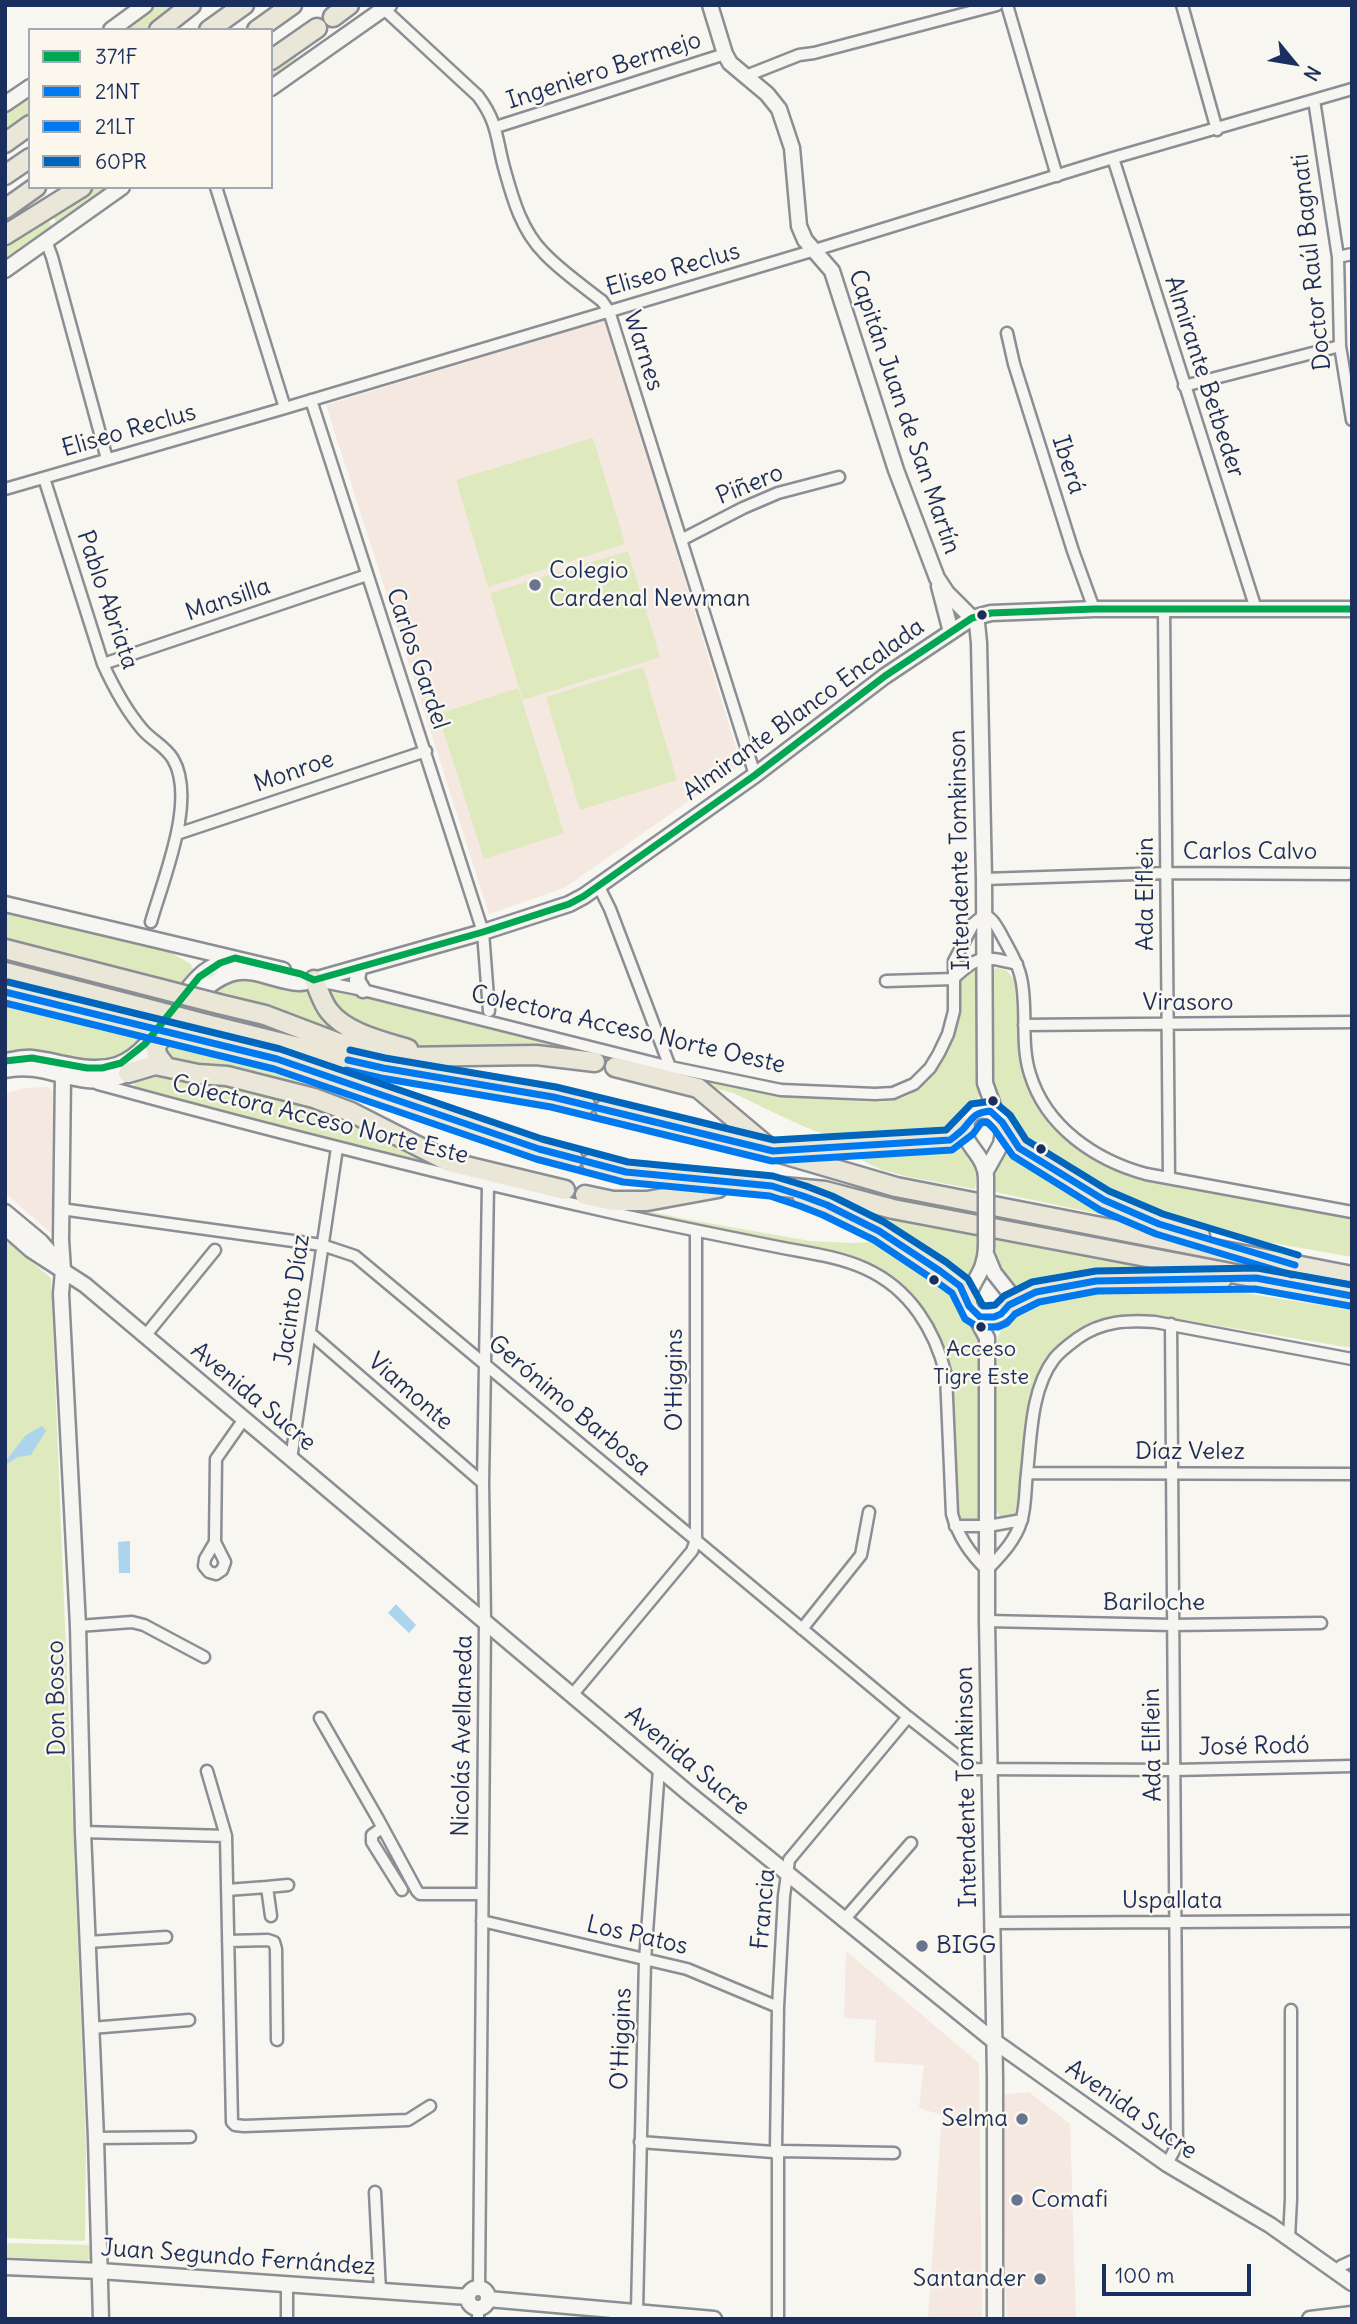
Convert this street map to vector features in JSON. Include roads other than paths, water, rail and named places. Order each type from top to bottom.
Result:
[{"type":"highway","points":[[162,28],[191,5]]},
{"type":"highway","points":[[212,28],[244,5]]},
{"type":"highway","points":[[260,28],[292,5]]},
{"type":"highway","points":[[333,17],[349,5]]},
{"type":"highway","points":[[273,59],[317,28]]},
{"type":"highway","points":[[5,143],[28,126]]},
{"type":"highway","points":[[5,175],[28,159]]},
{"type":"highway","points":[[5,209],[33,189]]},
{"type":"highway","points":[[5,235],[79,189]]},
{"type":"highway","points":[[5,949],[265,1015],[336,1042],[379,1054],[398,1057],[536,1055],[596,1062]]},
{"type":"highway","points":[[5,972],[383,1068],[586,1105]]},
{"type":"highway","points":[[314,980],[327,1009],[343,1024],[390,1043],[449,1057]]},
{"type":"highway","points":[[5,992],[149,1036],[201,1042],[276,1059],[573,1159]]},
{"type":"highway","points":[[149,1036],[160,1062],[166,1067]]},
{"type":"highway","points":[[128,1073],[143,1067],[166,1067],[198,1074],[227,1076],[314,1098],[351,1112],[449,1162],[565,1190]]},
{"type":"highway","points":[[615,1067],[698,1088],[773,1151],[950,1140],[965,1127]]},
{"type":"highway","points":[[605,1109],[773,1151],[896,1187],[1352,1276]]},
{"type":"highway","points":[[1000,1120],[1023,1151],[1104,1200],[1159,1224],[1297,1266]]},
{"type":"highway","points":[[592,1163],[626,1172],[825,1191],[893,1209],[1352,1296]]},
{"type":"highway","points":[[585,1195],[612,1201],[647,1201],[738,1184]]},
{"type":"highway","points":[[772,1185],[827,1205],[879,1231],[960,1286],[970,1307]]},
{"type":"highway","points":[[1005,1309],[1036,1292],[1096,1281],[1256,1278]]},
{"type":"street","points":[[114,28],[145,5]]},
{"type":"street","name":"Capitán Juan de San Martín","points":[[710,5],[730,64],[767,94],[779,109],[792,148],[799,226],[805,240],[832,271],[896,470],[937,578],[951,632]]},
{"type":"street","points":[[746,76],[799,55],[997,5]]},
{"type":"street","points":[[1007,5],[1057,176]]},
{"type":"street","points":[[1182,5],[1217,130]]},
{"type":"street","points":[[273,87],[386,7]]},
{"type":"street","name":"Warnes","points":[[386,7],[478,96],[496,127],[504,169],[517,211],[532,238],[543,253],[602,301],[609,311],[755,775]]},
{"type":"street","name":"Ingeniero Bermejo","points":[[496,127],[725,54]]},
{"type":"street","points":[[5,104],[28,88]]},
{"type":"street","name":"Eliseo Reclus","points":[[5,489],[1352,89]]},
{"type":"street","name":"Doctor Raúl Bagnati","points":[[1314,100],[1338,257],[1340,346],[1352,419]]},
{"type":"street","name":"Almirante Betbeder","points":[[1113,158],[1256,609]]},
{"type":"street","points":[[5,270],[119,189]]},
{"type":"street","points":[[217,189],[285,408]]},
{"type":"street","points":[[46,241],[107,459]]},
{"type":"street","points":[[1338,257],[1352,254]]},
{"type":"street","name":"Iberá","points":[[1007,333],[1014,364],[1065,526],[1094,609]]},
{"type":"street","points":[[1184,386],[1340,346]]},
{"type":"street","name":"Carlos Gardel","points":[[311,400],[483,932]]},
{"type":"street","name":"Piñero","points":[[681,540],[778,493],[839,477]]},
{"type":"street","name":"Pablo Abriata","points":[[44,478],[111,683],[142,730],[173,760],[182,788],[177,834],[151,922]]},
{"type":"street","name":"Mansilla","points":[[103,664],[367,575]]},
{"type":"street","name":"Capitán Juan de San Martín","points":[[937,578],[947,593],[972,618]]},
{"type":"street","name":"Almirante Blanco Encalada","points":[[5,1070],[26,1068],[90,1082],[117,1077],[128,1073],[149,1036],[204,988],[233,973],[246,972],[299,983],[314,980],[483,932],[569,904],[599,887],[755,775],[886,676],[972,618],[991,613],[1094,609],[1352,609]]},
{"type":"street","name":"Ada Elflein","points":[[1164,610],[1169,1178]]},
{"type":"street","name":"Intendente Tomkinson","points":[[965,1127],[976,1112],[985,1083],[979,643],[977,623],[972,618]]},
{"type":"street","name":"Monroe","points":[[177,834],[426,751]]},
{"type":"street","name":"Carlos Calvo","points":[[984,879],[1167,873],[1348,874]]},
{"type":"street","points":[[599,887],[610,909],[670,1067]]},
{"type":"street","points":[[5,904],[301,974],[314,980]]},
{"type":"street","points":[[984,915],[989,916],[993,922],[1017,964],[1022,979],[1029,1073],[1051,1114],[1070,1136],[1093,1153],[1124,1168],[1352,1212]]},
{"type":"street","name":"Colectora Acceso Norte Oeste","points":[[314,980],[670,1067],[781,1090],[875,1094],[902,1091],[914,1084],[930,1068],[948,1034],[954,1011],[954,961],[974,923],[984,915]]},
{"type":"street","points":[[483,932],[489,1011]]},
{"type":"street","points":[[190,948],[207,970],[204,988]]},
{"type":"street","points":[[886,981],[953,979],[967,966],[984,957],[1017,964]]},
{"type":"street","name":"Almirante Blanco Encalada","points":[[5,1061],[32,1058],[87,1068],[111,1066],[131,1057],[207,970],[235,958]]},
{"type":"street","points":[[359,968],[357,980],[363,990]]},
{"type":"street","name":"Virasoro","points":[[1024,1025],[1352,1022]]},
{"type":"street","name":"Don Bosco","points":[[63,1075],[61,1294],[78,1626],[101,2319]]},
{"type":"street","name":"Colectora Acceso Norte Este","points":[[90,1082],[488,1185],[844,1261],[868,1270],[912,1303],[933,1335],[946,1375],[952,1514],[974,1557],[988,1570]]},
{"type":"street","name":"Intendente Tomkinson","points":[[985,1083],[1000,1120]]},
{"type":"street","points":[[976,1112],[985,1110],[1000,1120],[1002,1144],[986,1175]]},
{"type":"street","points":[[965,1127],[965,1136],[981,1157],[986,1175],[986,1250],[982,1271],[969,1294],[970,1307],[987,1318],[1005,1309]]},
{"type":"street","name":"Jacinto Díaz","points":[[291,1459],[337,1148]]},
{"type":"street","name":"Nicolás Avellaneda","points":[[478,2302],[485,1621],[483,1483],[488,1185]]},
{"type":"street","name":"Gerónimo Barbosa","points":[[61,1209],[322,1245],[355,1256],[908,1717],[966,1764],[974,1769],[990,1771]]},
{"type":"street","name":"Avenida Sucre","points":[[5,1212],[56,1257],[63,1270]]},
{"type":"street","name":"Avenida Sucre","points":[[5,1227],[31,1250],[63,1270],[145,1336],[659,1769],[994,2041],[1167,2164],[1289,2238],[1352,2283]]},
{"type":"street","name":"O'Higgins","points":[[696,1231],[696,1539]]},
{"type":"street","points":[[145,1336],[215,1250]]},
{"type":"street","points":[[986,1250],[995,1273],[1009,1292],[1005,1309],[987,1338]]},
{"type":"street","name":"Intendente Tomkinson","points":[[970,1307],[987,1338],[987,1621],[994,2041],[995,2319]]},
{"type":"street","points":[[988,1570],[1005,1551],[1022,1520],[1037,1401],[1044,1376],[1054,1359],[1084,1334],[1107,1324],[1130,1320],[1171,1324],[1352,1359]]},
{"type":"street","name":"Ada Elflein","points":[[1167,2164],[1177,2145],[1171,1324]]},
{"type":"street","name":"Viamonte","points":[[310,1333],[483,1483]]},
{"type":"street","points":[[215,1542],[215,1459],[244,1419]]},
{"type":"street","name":"Díaz Velez","points":[[1027,1472],[1352,1474]]},
{"type":"street","points":[[802,1629],[861,1555],[869,1512]]},
{"type":"street","points":[[956,1526],[988,1527],[1022,1520]]},
{"type":"street","points":[[573,1694],[692,1551],[696,1539]]},
{"type":"street","name":"Bariloche","points":[[987,1621],[1172,1625],[1321,1623]]},
{"type":"street","points":[[78,1626],[132,1622],[145,1625],[204,1657]]},
{"type":"street","name":"Francia","points":[[778,2319],[778,2007],[789,1860],[908,1717]]},
{"type":"street","points":[[320,1718],[416,1891],[421,1894],[481,1894]]},
{"type":"street","name":"José Rodó","points":[[990,1771],[1352,1766]]},
{"type":"street","name":"O'Higgins","points":[[637,2311],[645,1960],[659,1769]]},
{"type":"street","points":[[207,1771],[226,1836],[231,2116],[235,2125],[408,2120],[430,2106]]},
{"type":"street","points":[[382,1828],[372,1835],[372,1842],[402,1890]]},
{"type":"street","points":[[83,1832],[226,1836]]},
{"type":"street","points":[[843,1921],[911,1843]]},
{"type":"street","points":[[226,1890],[288,1885]]},
{"type":"street","points":[[267,1887],[271,1916]]},
{"type":"street","name":"Los Patos","points":[[482,1921],[687,1969],[778,2007]]},
{"type":"street","name":"Uspallata","points":[[992,1923],[1352,1921]]},
{"type":"street","points":[[88,1942],[166,1937]]},
{"type":"street","points":[[228,1941],[274,1942],[277,2040]]},
{"type":"street","points":[[1289,2238],[1291,2010]]},
{"type":"street","points":[[91,2028],[189,2020]]},
{"type":"street","points":[[96,2138],[190,2137]]},
{"type":"street","points":[[640,2142],[777,2151],[894,2153]]},
{"type":"street","points":[[374,2192],[380,2291]]},
{"type":"street","name":"Avenida Sucre","points":[[1308,2251],[1315,2251],[1348,2266]]},
{"type":"street","name":"Juan Segundo Fernández","points":[[5,2267],[380,2291],[602,2313],[637,2311],[714,2319]]},
{"type":"street","points":[[287,2285],[287,2319]]},
{"type":"street","points":[[1310,2319],[1349,2314]]},
{"type":"water","points":[[42,1426],[46,1431],[31,1455],[18,1457],[5,1465],[26,1435]]},
{"type":"water","points":[[130,1541],[130,1573],[119,1573],[118,1542]]},
{"type":"water","points":[[396,1604],[416,1625],[409,1633],[388,1613]]},
{"type":"place","name":"Colegio Cardenal Newman","points":[[535,585]]},
{"type":"place","name":"Acceso Tigre Este","points":[[981,1327]]},
{"type":"place","name":"BIGG","points":[[922,1946]]},
{"type":"place","name":"Selma","points":[[1022,2119]]},
{"type":"place","name":"Comafi","points":[[1017,2200]]},
{"type":"place","name":"Santander","points":[[1040,2279]]}]
